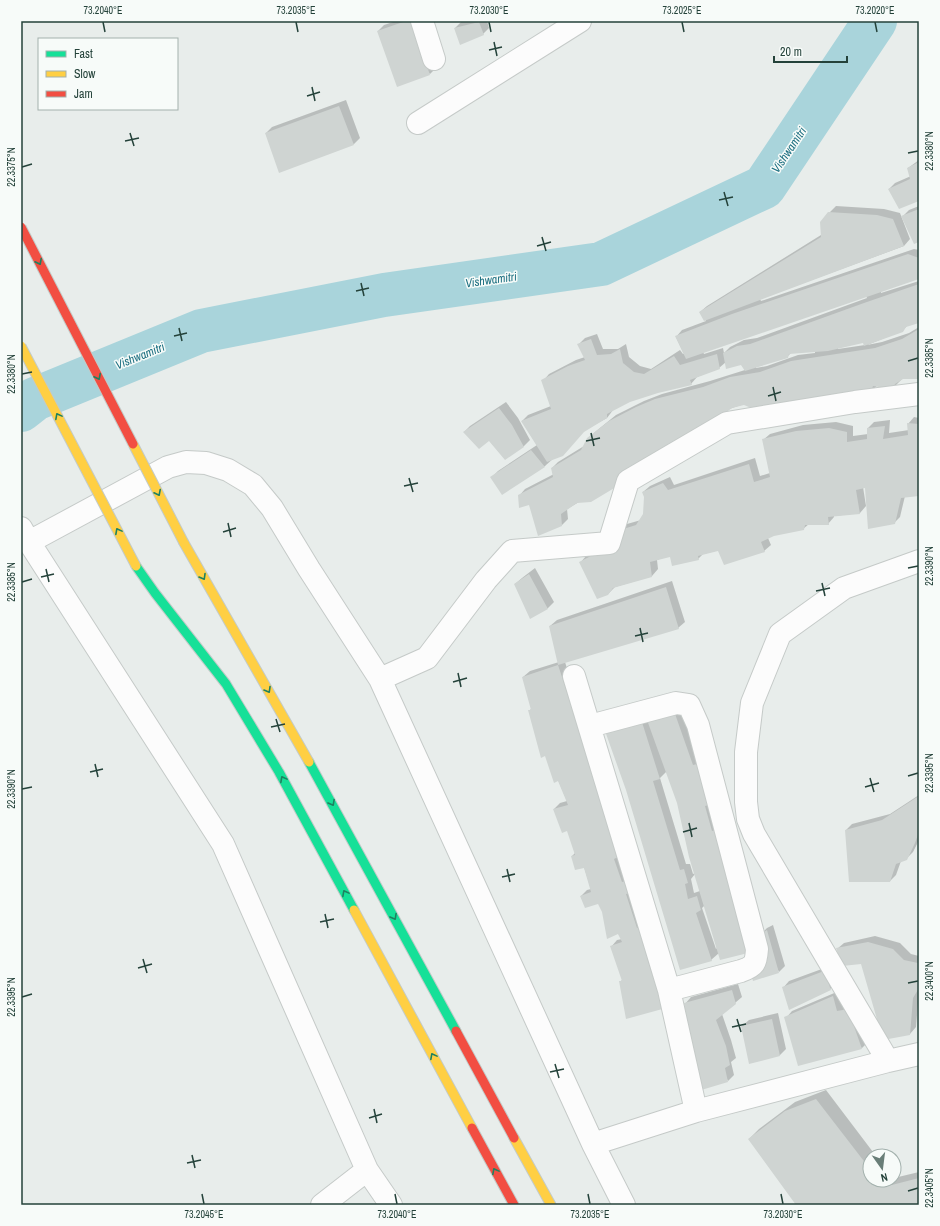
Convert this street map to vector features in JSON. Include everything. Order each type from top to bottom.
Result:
[{"type":"main road","points":[[21,227],[184,543],[307,758],[551,1205]]},
{"type":"main road","points":[[21,346],[136,566],[155,593],[226,684],[279,772],[514,1205]]},
{"type":"street","points":[[422,21],[434,59]]},
{"type":"street","points":[[418,123],[580,21]]},
{"type":"street","points":[[380,679],[427,658],[486,580],[512,551],[609,543],[628,480],[727,423],[855,402],[919,394]]},
{"type":"street","points":[[391,1205],[367,1170],[223,844],[25,535],[168,467],[186,462],[206,463],[228,470],[253,485],[272,508],[309,569],[380,679],[593,1144],[624,1205]]},
{"type":"street","points":[[888,1061],[754,834],[748,819],[746,802],[746,752],[752,703],[780,634],[844,588],[919,561]]},
{"type":"street","points":[[574,676],[670,990],[696,1110]]},
{"type":"street","points":[[590,726],[676,703],[689,706],[698,725],[757,949],[756,960],[751,968],[670,990]]},
{"type":"street","points":[[593,1144],[696,1110],[919,1054]]},
{"type":"street","points":[[322,1205],[367,1170]]},
{"type":"building","points":[[406,21],[411,21],[430,75],[397,87],[377,31]]},
{"type":"building","points":[[479,22],[484,35],[460,45],[454,28]]},
{"type":"building","points":[[339,106],[354,145],[279,173],[265,133]]},
{"type":"building","points":[[919,162],[919,201],[899,209],[888,189],[910,179],[907,168]]},
{"type":"building","points":[[919,209],[919,242],[914,244],[901,216]]},
{"type":"building","points":[[828,212],[877,215],[893,219],[904,246],[704,321],[699,312],[821,237],[820,222]]},
{"type":"building","points":[[908,254],[919,258],[919,279],[686,359],[675,336],[732,314]]},
{"type":"building","points":[[919,284],[919,323],[906,327],[903,332],[864,346],[863,343],[828,351],[789,354],[788,358],[745,371],[741,365],[726,369],[723,353],[737,346],[750,344]]},
{"type":"building","points":[[919,329],[919,379],[903,379],[895,384],[892,390],[882,391],[879,387],[873,386],[871,392],[756,410],[744,405],[732,408],[621,484],[591,502],[577,503],[561,514],[562,526],[538,536],[529,505],[519,508],[518,495],[553,477],[551,468],[581,450],[587,438],[609,421],[636,407],[655,399],[703,387],[730,377],[760,372],[791,361],[875,348],[902,339]]},
{"type":"building","points":[[591,339],[597,355],[611,354],[620,349],[623,363],[634,372],[644,374],[674,356],[680,365],[717,354],[720,369],[690,380],[692,385],[658,393],[630,402],[607,414],[607,418],[584,432],[563,456],[547,462],[521,421],[551,409],[541,380],[568,366],[585,360],[577,344]]},
{"type":"building","points":[[499,408],[512,425],[524,447],[505,460],[489,441],[479,449],[463,432]]},
{"type":"building","points":[[907,423],[919,424],[919,496],[901,498],[895,524],[868,529],[865,488],[856,490],[860,514],[828,517],[829,525],[805,525],[804,530],[774,536],[761,542],[765,552],[724,565],[718,551],[698,556],[699,560],[672,566],[670,557],[650,562],[652,577],[613,588],[608,595],[597,599],[579,562],[589,557],[598,549],[616,543],[623,537],[620,530],[636,525],[643,514],[644,497],[642,492],[663,483],[668,490],[749,464],[754,482],[770,477],[762,439],[796,431],[829,428],[847,432],[847,442],[867,439],[867,428],[885,426],[883,439],[908,435]]},
{"type":"building","points":[[531,450],[545,467],[502,495],[490,477]]},
{"type":"building","points":[[529,574],[548,609],[530,619],[514,584]]},
{"type":"building","points":[[666,587],[679,629],[558,665],[549,626]]},
{"type":"building","points":[[558,665],[585,746],[592,772],[622,855],[614,859],[622,882],[626,881],[630,893],[626,894],[637,928],[641,927],[648,961],[652,973],[656,972],[666,1008],[626,1019],[619,981],[622,981],[610,946],[622,942],[618,934],[607,939],[602,912],[598,904],[585,908],[580,896],[591,892],[584,868],[575,870],[571,856],[575,855],[567,831],[562,833],[553,809],[568,805],[558,781],[554,783],[545,756],[541,758],[528,710],[531,710],[522,677]]},
{"type":"building","points":[[674,711],[693,765],[701,763],[709,805],[705,806],[712,831],[720,829],[752,952],[720,960],[689,857],[677,803],[647,720]]},
{"type":"building","points":[[641,719],[660,779],[653,781],[680,870],[684,869],[688,883],[685,884],[688,899],[697,896],[701,910],[696,913],[712,961],[680,970],[626,790],[605,731]]},
{"type":"building","points":[[919,796],[919,832],[907,860],[896,864],[890,882],[849,882],[845,830],[882,820]]},
{"type":"building","points":[[767,930],[779,973],[753,981],[750,971],[759,935]]},
{"type":"building","points":[[868,942],[893,949],[904,960],[918,963],[919,988],[913,998],[910,1035],[883,1040],[861,964],[842,966],[836,948]]},
{"type":"building","points":[[824,971],[831,990],[789,1010],[782,987]]},
{"type":"building","points":[[732,990],[736,1004],[716,1020],[726,1046],[730,1065],[725,1068],[728,1082],[698,1091],[684,1003]]},
{"type":"building","points":[[833,996],[837,1011],[848,1009],[862,1049],[798,1066],[784,1017]]},
{"type":"building","points":[[772,1019],[780,1056],[749,1064],[741,1026]]},
{"type":"building","points":[[816,1099],[862,1159],[862,1188],[902,1188],[902,1182],[919,1178],[919,1205],[796,1205],[748,1139],[785,1111]]},
{"type":"waterway","name":"Vishwamitri","points":[[21,410],[35,399],[201,331],[384,295],[601,264],[764,187],[875,21]]},
{"type":"traffic: fast","points":[[136,566],[155,593],[226,684],[279,772],[354,910]]},
{"type":"traffic: fast","points":[[309,762],[456,1031]]},
{"type":"traffic: slow","points":[[21,346],[136,566]]},
{"type":"traffic: slow","points":[[133,444],[184,543]]},
{"type":"traffic: slow","points":[[184,543],[309,762]]},
{"type":"traffic: slow","points":[[354,910],[472,1128]]},
{"type":"traffic: slow","points":[[514,1138],[551,1205]]},
{"type":"traffic: jam","points":[[21,227],[133,444]]},
{"type":"traffic: jam","points":[[456,1031],[514,1138]]},
{"type":"traffic: jam","points":[[472,1128],[514,1205]]}]
